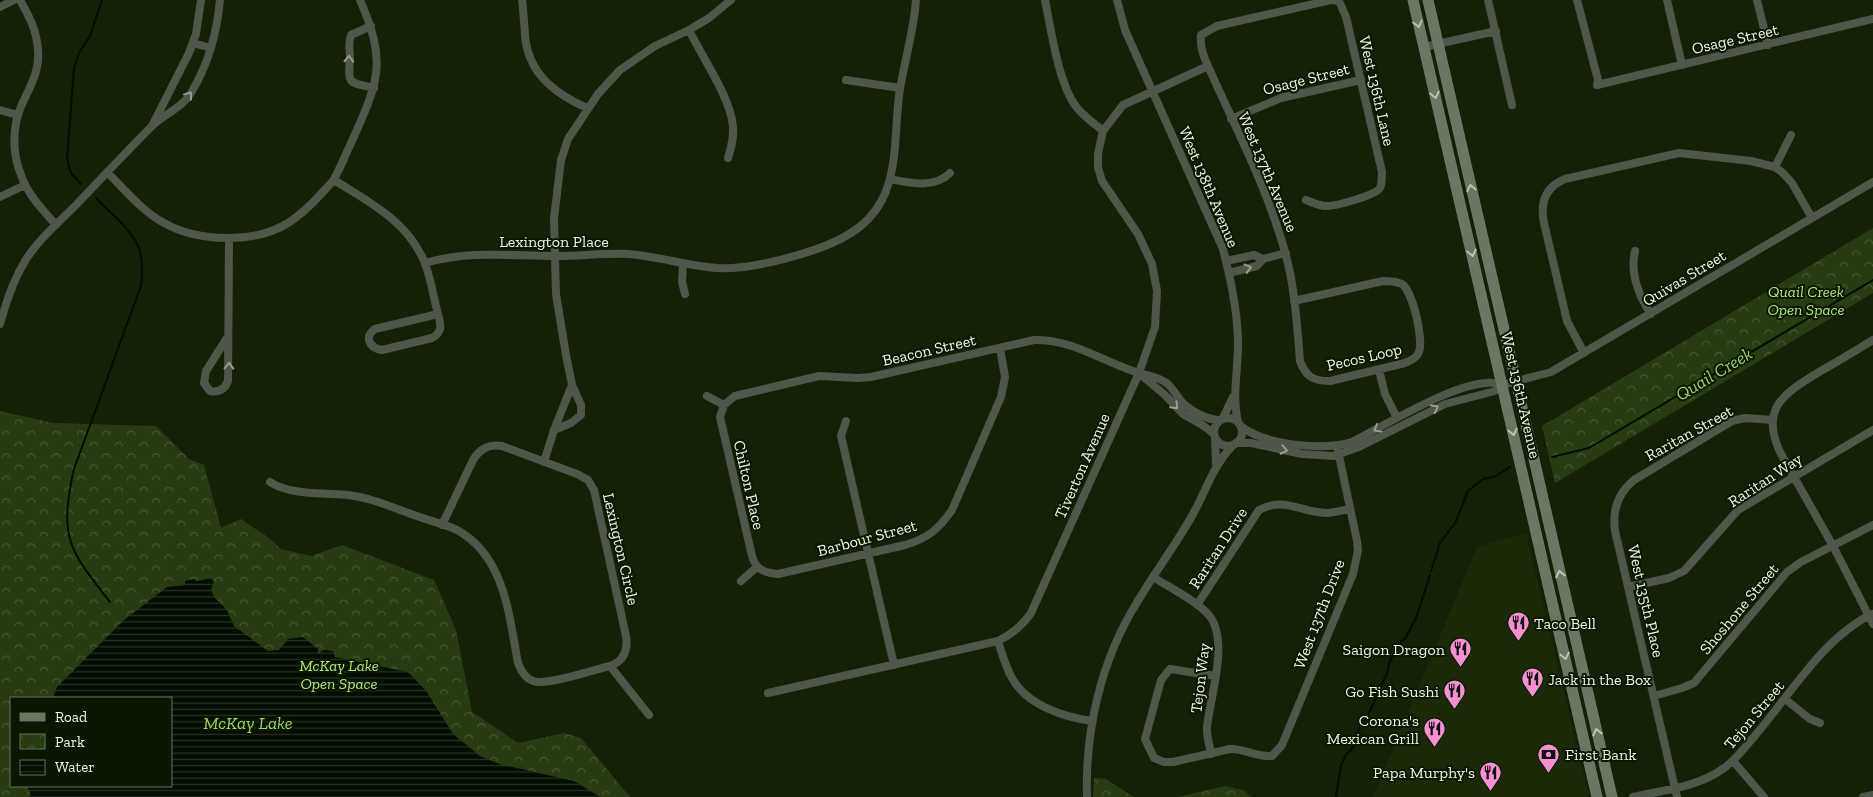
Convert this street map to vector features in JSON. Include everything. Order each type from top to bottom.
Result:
[{"type":"main road","name":"West 136th Avenue","points":[[1413,0],[1598,797]]},
{"type":"main road","name":"West 136th Avenue","points":[[1428,0],[1612,797]]},
{"type":"street","points":[[0,7],[14,0]]},
{"type":"street","points":[[20,0],[36,33],[39,52],[31,88],[18,115],[15,128],[14,147],[16,161],[25,185],[33,199],[56,225]]},
{"type":"street","points":[[152,126],[166,96],[182,69],[193,43],[201,0]]},
{"type":"street","points":[[0,324],[3,301],[26,259],[56,225],[152,126],[190,95],[211,48],[218,21],[220,0]]},
{"type":"street","points":[[107,172],[145,210],[164,223],[189,233],[229,238],[256,236],[288,224],[312,205],[334,180],[374,88],[377,55],[371,26],[360,0]]},
{"type":"street","points":[[522,0],[528,53],[538,73],[560,93],[588,108]]},
{"type":"street","points":[[554,430],[571,423],[581,414],[582,405],[572,385],[556,294],[554,218],[561,160],[568,140],[603,87],[620,70],[655,46],[709,18],[732,0]]},
{"type":"street","name":"Lexington Place","points":[[425,263],[468,254],[556,256],[626,254],[651,256],[707,267],[739,267],[788,257],[830,244],[850,234],[867,220],[880,202],[890,179],[900,88],[912,32],[916,0]]},
{"type":"street","points":[[1045,0],[1064,82],[1070,97],[1078,110],[1103,131]]},
{"type":"street","name":"West 138th Avenue","points":[[1117,0],[1125,30],[1214,227],[1226,261],[1236,315],[1238,343],[1235,393],[1240,424]]},
{"type":"street","name":"West 137th Avenue","points":[[1309,378],[1303,370],[1300,361],[1294,301],[1286,253],[1265,193],[1208,66],[1200,43],[1201,35],[1218,26],[1334,0]]},
{"type":"street","name":"West 136th Lane","points":[[1306,200],[1324,206],[1374,194],[1380,189],[1382,172],[1346,17],[1334,0]]},
{"type":"street","points":[[1488,0],[1512,106]]},
{"type":"street","name":"Osage Street","points":[[1578,0],[1598,80],[1597,86],[1603,83],[1873,20]]},
{"type":"street","points":[[1667,0],[1682,65]]},
{"type":"street","points":[[1757,0],[1768,45]]},
{"type":"street","points":[[371,26],[351,35],[348,70],[350,81],[354,84],[374,88]]},
{"type":"street","points":[[689,30],[729,107],[733,138],[728,158]]},
{"type":"street","points":[[1424,48],[1496,31]]},
{"type":"street","points":[[193,43],[211,48]]},
{"type":"street","name":"Tiverton Avenue","points":[[768,693],[998,641],[1014,632],[1031,613],[1139,373],[1155,327],[1157,291],[1152,264],[1138,234],[1102,181],[1098,167],[1098,154],[1103,131],[1123,105],[1208,66]]},
{"type":"street","points":[[846,80],[900,88]]},
{"type":"street","name":"Osage Street","points":[[1231,119],[1281,98],[1361,80]]},
{"type":"street","points":[[0,110],[18,115]]},
{"type":"street","points":[[1775,167],[1791,135]]},
{"type":"street","points":[[1584,353],[1572,333],[1565,315],[1542,212],[1545,195],[1559,181],[1684,153],[1751,161],[1775,167],[1783,173],[1792,183],[1812,218]]},
{"type":"street","points":[[890,179],[914,183],[935,183],[950,173]]},
{"type":"street","points":[[334,180],[389,215],[415,243],[425,263],[438,314],[441,328],[439,335],[382,350],[374,349],[370,345],[368,338],[370,332],[375,329],[438,314]]},
{"type":"street","name":"Quivas Street","points":[[1240,424],[1254,434],[1300,446],[1338,450],[1360,447],[1445,404],[1495,391],[1502,385],[1551,372],[1873,182]]},
{"type":"street","points":[[0,197],[25,185]]},
{"type":"street","points":[[1537,190],[1545,195]]},
{"type":"street","points":[[228,338],[206,371],[204,383],[210,391],[223,390],[228,381],[230,310],[229,238]]},
{"type":"street","points":[[1635,251],[1633,265],[1640,294],[1651,314]]},
{"type":"street","points":[[1229,273],[1257,266],[1263,259],[1286,253]]},
{"type":"street","points":[[1226,261],[1254,255],[1263,259]]},
{"type":"street","points":[[683,262],[682,282],[685,294]]},
{"type":"street","name":"Pecos Loop","points":[[1294,301],[1382,281],[1392,281],[1400,284],[1410,294],[1421,342],[1418,355],[1412,360],[1379,370],[1330,381],[1318,381],[1309,378]]},
{"type":"street","name":"Beacon Street","points":[[724,405],[735,396],[818,376],[871,377],[1034,340],[1050,339],[1070,345],[1139,373],[1153,376],[1167,384],[1185,405],[1208,418],[1221,419]]},
{"type":"street","points":[[1873,340],[1793,388],[1778,404],[1773,420],[1773,433],[1776,445],[1871,615],[1873,624]]},
{"type":"street","name":"Barbour Street","points":[[757,567],[768,573],[778,574],[920,540],[931,534],[943,523],[952,510],[1001,397],[1005,377],[1000,348]]},
{"type":"street","points":[[1379,370],[1385,394],[1397,418]]},
{"type":"street","name":"Beacon Street","points":[[1139,373],[1183,414],[1204,426],[1215,436]]},
{"type":"street","name":"Quivas Street","points":[[1235,444],[1251,443],[1302,454],[1324,456],[1455,389],[1492,382],[1502,385]]},
{"type":"street","points":[[544,462],[554,430],[572,385]]},
{"type":"street","name":"West 138th Avenue","points":[[1221,419],[1230,407],[1235,393]]},
{"type":"street","points":[[707,396],[724,405]]},
{"type":"street","name":"Chilton Place","points":[[724,405],[720,417],[722,427],[752,556],[757,567]]},
{"type":"street","points":[[1087,797],[1088,753],[1092,721],[1100,689],[1115,647],[1135,605],[1193,514],[1216,466],[1242,436],[1240,424],[1231,418],[1221,419],[1215,426],[1216,466]]},
{"type":"street","name":"Raritan Street","points":[[1618,498],[1625,487],[1634,480],[1732,421],[1745,418],[1773,420]]},
{"type":"street","points":[[846,421],[841,436],[894,665]]},
{"type":"street","name":"Raritan Way","points":[[1628,588],[1669,578],[1684,571],[1735,513],[1873,430]]},
{"type":"street","points":[[1215,436],[1220,444],[1235,444]]},
{"type":"street","name":"Lexington Circle","points":[[442,525],[473,460],[482,449],[488,446],[502,446],[585,478],[594,490],[627,641],[624,656],[619,662],[610,666]]},
{"type":"street","name":"West 137th Drive","points":[[1211,754],[1238,749],[1260,756],[1272,756],[1282,745],[1353,574],[1358,550],[1338,450]]},
{"type":"street","points":[[270,482],[285,489],[369,499],[455,529],[469,539],[488,559],[496,571],[505,594],[518,663],[522,672],[527,677],[536,682],[547,682],[610,666],[649,715]]},
{"type":"street","name":"West 135th Place","points":[[1618,498],[1614,522],[1677,797]]},
{"type":"street","name":"Raritan Drive","points":[[1197,605],[1259,510],[1268,505],[1280,504],[1326,513],[1350,509]]},
{"type":"street","name":"Shoshone Street","points":[[1654,696],[1694,683],[1787,572],[1801,562],[1873,525]]},
{"type":"street","points":[[741,581],[757,567]]},
{"type":"street","name":"Tejon Way","points":[[1153,577],[1197,605],[1213,620],[1218,634],[1218,656],[1207,728],[1211,754]]},
{"type":"street","name":"Tejon Street","points":[[1633,797],[1710,777],[1733,761],[1832,642],[1871,615]]},
{"type":"street","points":[[998,641],[1012,679],[1021,690],[1042,706],[1059,715],[1092,721]]},
{"type":"street","points":[[1211,754],[1173,762],[1164,762],[1154,758],[1145,739],[1161,680],[1170,670],[1215,676]]},
{"type":"street","points":[[1785,700],[1810,719],[1820,724]]},
{"type":"street","points":[[1733,761],[1764,797]]},
{"type":"street","points":[[1863,797],[1873,795]]},
{"type":"shaded area","points":[[1526,533],[1589,797],[1373,797],[1477,547]]},
{"type":"green space","name":"Quail Creek Open Space","points":[[1873,228],[1873,293],[1555,483],[1542,426]]},
{"type":"green space","name":"McKay Lake Open Space","points":[[0,411],[53,423],[156,426],[189,459],[204,465],[221,528],[241,519],[281,549],[311,556],[342,545],[434,580],[456,630],[472,712],[518,743],[564,733],[581,738],[630,797],[0,797]]},
{"type":"green space","points":[[1094,778],[1106,779],[1134,797],[1093,797]]},
{"type":"green space","points":[[1226,786],[1245,791],[1251,797],[1177,797]]},
{"type":"water","name":"McKay Lake","points":[[211,578],[214,583],[211,589],[214,597],[227,610],[234,626],[268,651],[279,650],[288,639],[303,637],[318,649],[318,654],[324,650],[333,651],[335,657],[408,672],[427,692],[453,734],[480,756],[499,764],[574,781],[600,797],[29,797],[31,795],[27,787],[172,787],[172,697],[53,697],[57,687],[124,620],[167,587],[185,585],[185,581],[194,579],[197,581]]},
{"type":"waterway","points":[[81,184],[71,173],[67,159],[74,68],[79,53],[90,36],[102,0]]},
{"type":"waterway","points":[[96,198],[132,236],[138,246],[142,270],[141,286],[74,469],[67,511],[68,527],[76,555],[110,602]]},
{"type":"waterway","name":"Quail Creek","points":[[1552,457],[1589,448],[1873,280]]},
{"type":"waterway","name":"Quail Creek","points":[[1431,571],[1440,543],[1455,523],[1468,491],[1483,479],[1494,477],[1510,467]]},
{"type":"waterway","name":"Quail Creek","points":[[1336,797],[1341,765],[1346,755],[1355,745],[1357,733],[1370,711],[1387,673],[1390,661],[1416,618],[1430,575]]},
{"type":"place","name":"Taco Bell","points":[[1518,642]]},
{"type":"place","name":"Saigon Dragon","points":[[1461,668]]},
{"type":"place","name":"Jack in the Box","points":[[1532,698]]},
{"type":"place","name":"Go Fish Sushi","points":[[1455,710]]},
{"type":"place","name":"Corona's Mexican Grill","points":[[1435,748]]},
{"type":"place","name":"First Bank","points":[[1549,773]]},
{"type":"place","name":"Papa Murphy's","points":[[1491,791]]}]
